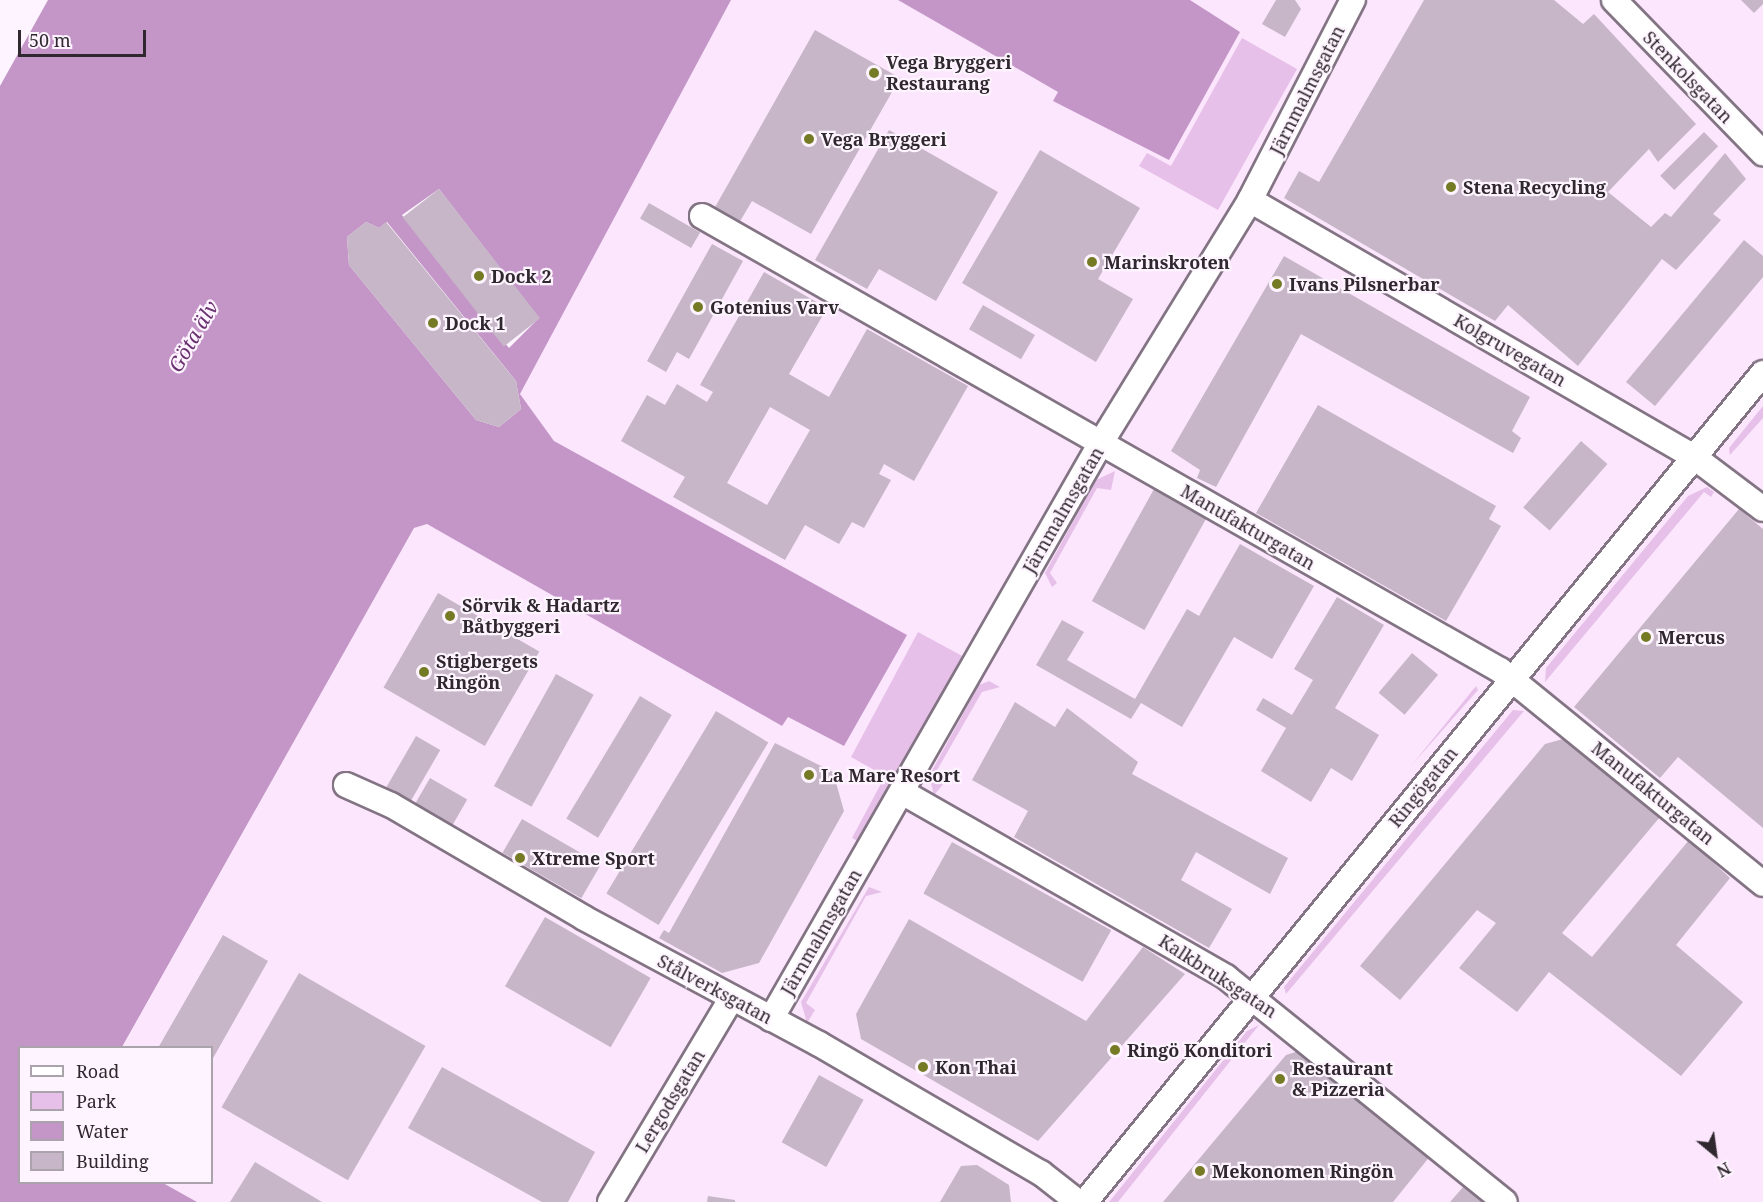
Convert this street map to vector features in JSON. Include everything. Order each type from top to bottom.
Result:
[{"type":"street","name":"Järnmalmsgatan","points":[[771,1019],[1102,441],[1250,200],[1353,0]]},
{"type":"street","name":"Stenkolsgatan","points":[[1614,0],[1763,153]]},
{"type":"street","name":"Kolgruvegatan","points":[[1250,200],[1694,456],[1763,509]]},
{"type":"street","name":"Manufakturgatan","points":[[702,216],[1102,441],[1512,678],[1763,884]]},
{"type":"street","name":"Ringögatan","points":[[1085,1202],[1763,373]]},
{"type":"street","name":"Stålverksgatan","points":[[346,785],[391,805],[731,999],[771,1019],[1041,1173],[1078,1202]]},
{"type":"street","name":"Kalkbruksgatan","points":[[902,792],[1212,968],[1252,997],[1505,1202]]},
{"type":"street","name":"Lergodsgatan","points":[[610,1202],[731,999]]},
{"type":"shaded area","points":[[731,0],[898,0],[1058,92],[1053,102],[1240,32],[1190,0],[1763,0],[1763,1202],[197,1202],[165,1184],[213,1184],[213,1046],[123,1046],[414,528],[427,524],[782,726],[788,717],[844,746],[906,635],[554,441],[520,394]]},
{"type":"green space","points":[[1242,38],[1297,69],[1218,210],[1139,166],[1147,153],[1171,166]]},
{"type":"green space","points":[[1763,406],[1763,418],[1730,455],[1729,448]]},
{"type":"green space","points":[[1115,471],[1111,490],[1097,488],[1050,573],[1057,583],[1052,587],[1045,573],[1096,480]]},
{"type":"green space","points":[[1707,487],[1714,492],[1711,497],[1704,492],[1545,682],[1546,668],[1688,496]]},
{"type":"green space","points":[[918,632],[966,658],[865,845],[852,838],[885,776],[851,757]]},
{"type":"green space","points":[[989,681],[1000,687],[982,692],[936,772],[947,780],[934,795],[929,776],[979,685]]},
{"type":"green space","points":[[1476,686],[1478,690],[1411,766]]},
{"type":"green space","points":[[1513,710],[1524,711],[1286,994],[1284,987]]},
{"type":"green space","points":[[869,887],[882,892],[866,896],[806,1003],[815,1010],[807,1023],[801,1002]]},
{"type":"green space","points":[[1259,1025],[1118,1202],[1109,1202],[1247,1031]]},
{"type":"water","name":"Göta älv","points":[[48,0],[731,0],[520,394],[554,441],[907,635],[844,746],[788,717],[782,726],[427,524],[414,528],[123,1046],[18,1046],[18,1184],[165,1184],[197,1202],[0,1202],[0,86]],"holes":[[[439,189],[539,318],[509,348],[402,215]],[[366,222],[379,228],[387,222],[516,381],[521,409],[499,427],[476,420],[349,265],[347,237]]]},
{"type":"water","points":[[898,0],[1190,0],[1240,32],[1169,160],[1053,101],[1058,92]]},
{"type":"building","points":[[1276,0],[1295,0],[1301,9],[1285,37],[1262,24]]},
{"type":"building","name":"Stena Recycling","points":[[1424,0],[1554,0],[1583,24],[1594,14],[1696,124],[1658,162],[1649,149],[1608,192],[1651,227],[1665,213],[1671,217],[1725,153],[1746,179],[1713,214],[1721,220],[1676,270],[1662,259],[1578,366],[1508,305],[1495,321],[1284,198],[1299,171],[1319,182]]},
{"type":"building","points":[[1741,0],[1763,0],[1763,4],[1754,13]]},
{"type":"building","name":"Vega Bryggeri","points":[[815,30],[900,78],[811,234],[752,201],[739,223],[714,209]]},
{"type":"building","points":[[889,130],[998,192],[936,301],[879,269],[867,289],[815,260]]},
{"type":"building","points":[[1704,132],[1718,146],[1674,190],[1660,176]]},
{"type":"building","points":[[1040,150],[1140,208],[1098,279],[1133,299],[1096,362],[962,283]]},
{"type":"building","name":"Dock 2","points":[[439,189],[540,318],[504,347],[403,217]]},
{"type":"building","points":[[649,203],[700,232],[691,248],[640,219]]},
{"type":"building","name":"Dock 1","points":[[366,222],[379,228],[386,222],[516,381],[521,409],[499,427],[476,420],[349,265],[347,237]]},
{"type":"building","points":[[1744,240],[1763,256],[1763,277],[1655,406],[1626,382]]},
{"type":"building","name":"Gotenius Varv","points":[[712,244],[743,261],[689,359],[677,352],[666,372],[647,361]]},
{"type":"building","points":[[1284,256],[1530,397],[1512,431],[1521,438],[1513,453],[1301,334],[1216,487],[1197,478],[1200,470],[1171,451]]},
{"type":"building","points":[[764,272],[827,308],[789,374],[829,397],[867,329],[968,386],[914,481],[884,464],[879,474],[891,480],[864,528],[852,522],[839,544],[805,525],[785,560],[673,497],[685,477],[621,441],[647,395],[665,405],[677,384],[707,402],[713,392],[700,385]],"holes":[[[770,407],[810,430],[767,505],[727,483]]]},
{"type":"building","points":[[983,305],[1035,335],[1021,359],[969,329]]},
{"type":"building","points":[[1318,405],[1496,506],[1489,519],[1501,526],[1446,621],[1256,513]]},
{"type":"building","points":[[1581,441],[1607,464],[1550,530],[1523,507]]},
{"type":"building","points":[[1154,489],[1206,518],[1144,630],[1092,601]]},
{"type":"building","points":[[1739,509],[1763,529],[1763,828],[1678,757],[1660,778],[1574,707]]},
{"type":"building","points":[[1240,544],[1314,586],[1272,659],[1234,637],[1182,727],[1141,703],[1131,719],[1036,665],[1062,620],[1084,632],[1067,660],[1135,699],[1187,609],[1199,616]]},
{"type":"building","points":[[438,593],[539,652],[485,746],[384,687]]},
{"type":"building","points":[[1337,597],[1384,625],[1335,708],[1379,735],[1352,781],[1331,768],[1311,802],[1261,771],[1286,728],[1256,710],[1263,698],[1292,715],[1313,680],[1294,669]]},
{"type":"building","points":[[1412,653],[1438,675],[1405,715],[1379,693]]},
{"type":"building","points":[[556,674],[594,695],[532,807],[494,786]]},
{"type":"building","points":[[640,696],[672,715],[598,838],[566,819]]},
{"type":"building","points":[[1015,702],[1055,727],[1067,708],[1138,762],[1132,774],[1288,858],[1270,894],[1196,852],[1181,880],[1232,909],[1209,948],[1014,837],[1028,811],[972,780]]},
{"type":"building","points":[[716,711],[768,742],[659,925],[606,894]]},
{"type":"building","points":[[416,736],[440,750],[411,801],[386,787]]},
{"type":"building","points":[[1563,739],[1660,817],[1562,933],[1592,957],[1689,840],[1730,878],[1676,945],[1743,1002],[1681,1076],[1549,972],[1517,1012],[1459,968],[1496,923],[1477,910],[1400,1000],[1360,966],[1545,744]]},
{"type":"building","points":[[775,743],[833,772],[844,811],[759,963],[722,973],[659,938],[664,930],[669,933]]},
{"type":"building","points":[[430,778],[467,800],[452,825],[415,804]]},
{"type":"building","points":[[522,819],[601,864],[581,898],[502,853]]},
{"type":"building","points":[[952,842],[1111,930],[1083,982],[923,894]]},
{"type":"building","points":[[545,917],[651,978],[611,1047],[505,986]]},
{"type":"building","points":[[909,919],[1086,1021],[1143,947],[1185,974],[1038,1141],[861,1039],[856,1014]]},
{"type":"building","points":[[223,935],[268,961],[213,1058],[213,1046],[159,1046]]},
{"type":"building","points":[[299,973],[425,1046],[348,1180],[222,1107]]},
{"type":"building","points":[[1302,1050],[1431,1155],[1393,1202],[1163,1202],[1286,1055]]},
{"type":"building","points":[[442,1067],[595,1152],[568,1202],[542,1202],[408,1128]]},
{"type":"building","points":[[819,1075],[864,1100],[826,1167],[782,1142]]},
{"type":"building","points":[[255,1162],[322,1202],[230,1202]]},
{"type":"building","points":[[977,1165],[1009,1185],[1011,1202],[940,1202],[961,1166]]},
{"type":"building","points":[[1464,1186],[1484,1202],[1450,1202]]},
{"type":"building","points":[[708,1196],[735,1200],[735,1202],[707,1202]]},
{"type":"place","name":"Vega Bryggeri Restaurang","points":[[874,73]]},
{"type":"place","name":"Vega Bryggeri","points":[[809,139]]},
{"type":"place","name":"Stena Recycling","points":[[1451,187]]},
{"type":"place","name":"Marinskroten","points":[[1092,262]]},
{"type":"place","name":"Dock 2","points":[[479,276]]},
{"type":"place","name":"Ivans Pilsnerbar","points":[[1277,284]]},
{"type":"place","name":"Gotenius Varv","points":[[698,307]]},
{"type":"place","name":"Dock 1","points":[[433,323]]},
{"type":"place","name":"Sörvik & Hadartz Båtbyggeri","points":[[450,616]]},
{"type":"place","name":"Mercus","points":[[1646,637]]},
{"type":"place","name":"Stigbergets Ringön","points":[[424,672]]},
{"type":"place","name":"La Mare Resort","points":[[809,775]]},
{"type":"place","name":"Xtreme Sport","points":[[520,858]]},
{"type":"place","name":"Ringö Konditori","points":[[1115,1050]]},
{"type":"place","name":"Kon Thai","points":[[923,1067]]},
{"type":"place","name":"Restaurant & Pizzeria","points":[[1280,1079]]},
{"type":"place","name":"Mekonomen Ringön","points":[[1200,1171]]}]
